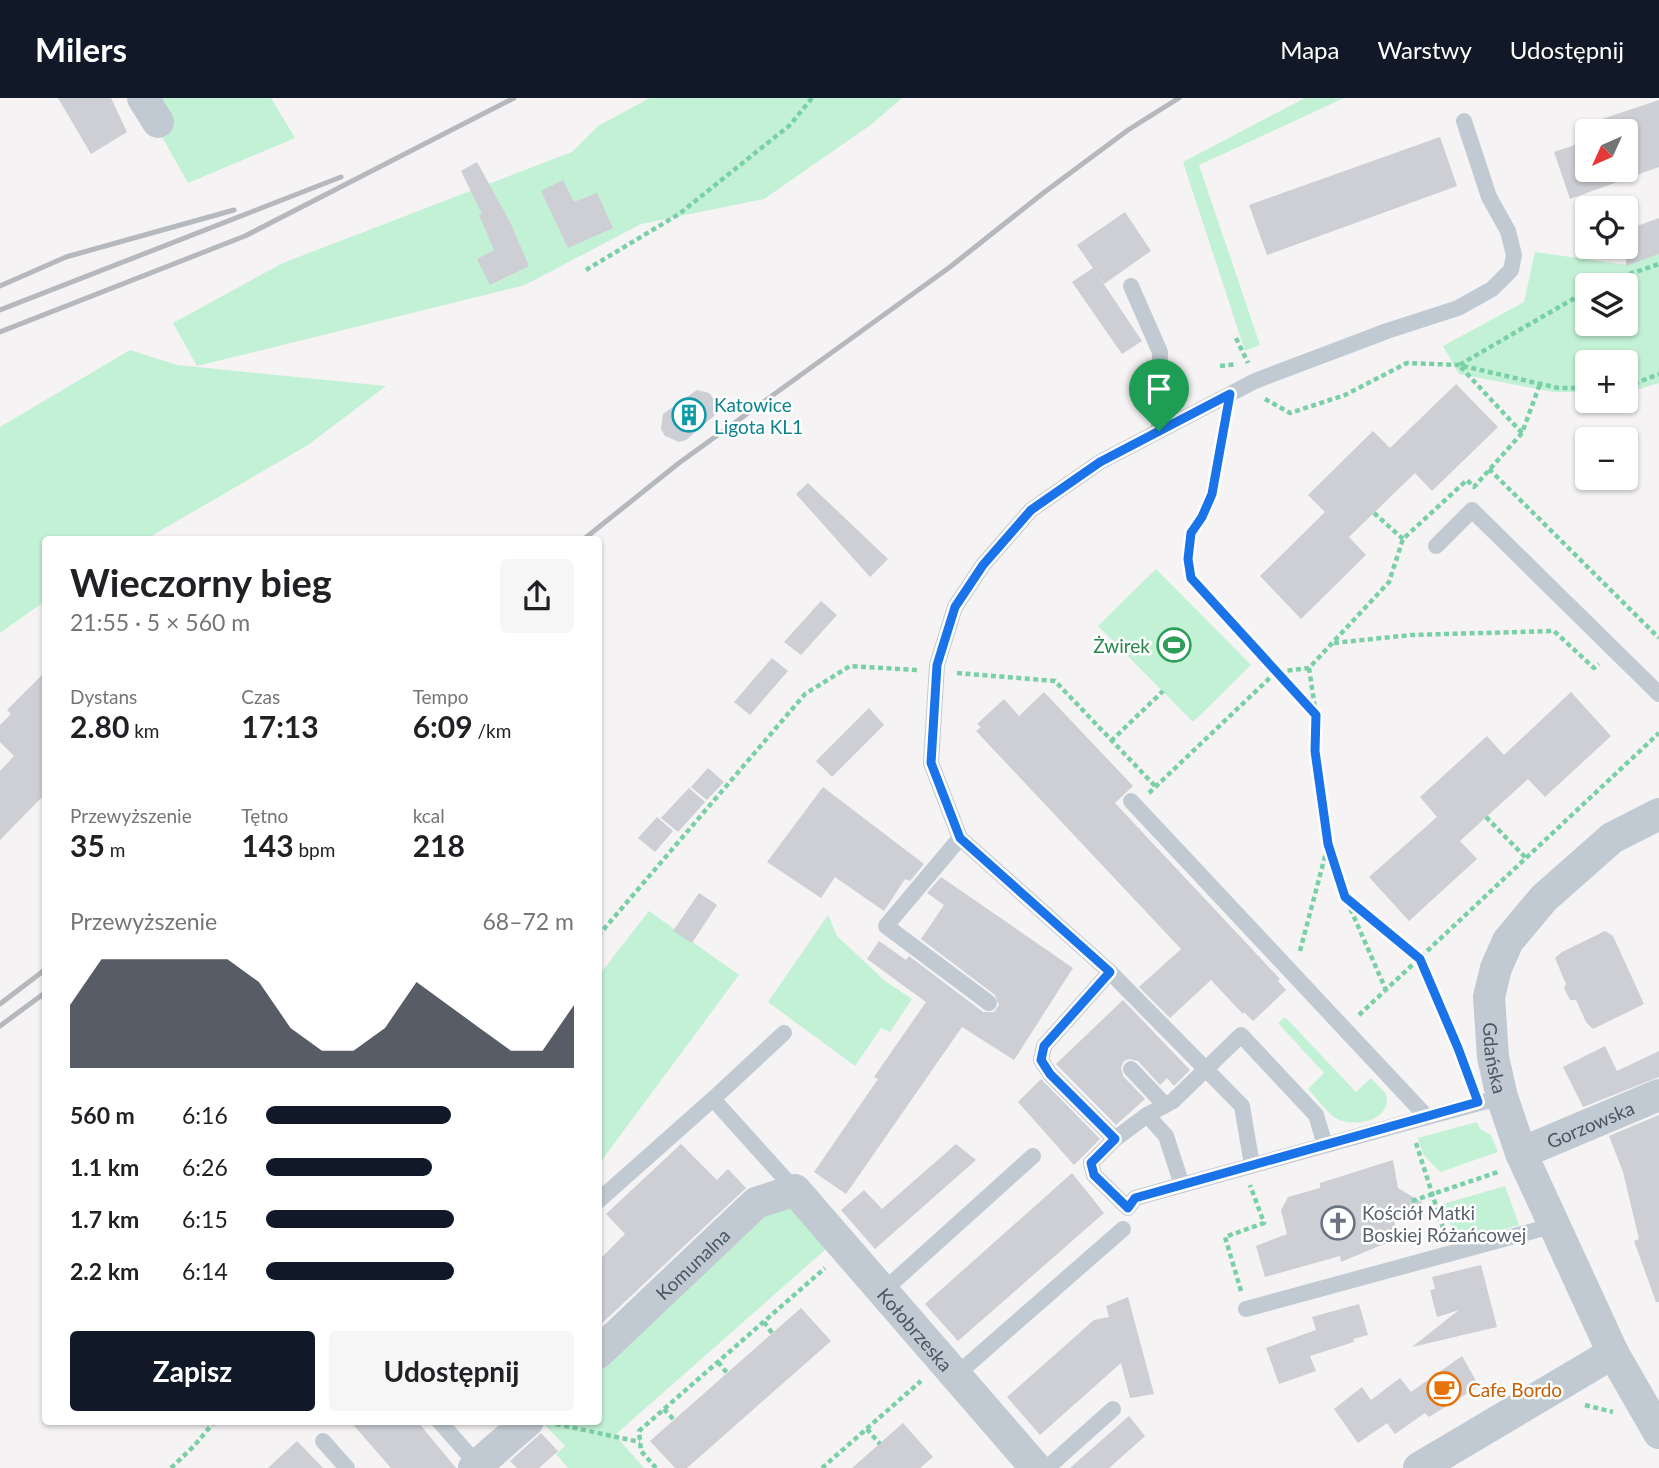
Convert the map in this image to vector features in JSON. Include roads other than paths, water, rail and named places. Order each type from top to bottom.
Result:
[{"type":"street","name":"Gdańska","points":[[1659,814],[1612,838],[1544,898],[1508,942],[1496,968],[1489,997],[1493,1057],[1490,1099],[1515,1160],[1555,1225],[1614,1353],[1659,1433]]},
{"type":"street","name":"Gorzowska","points":[[1515,1160],[1659,1096]]},
{"type":"street","name":"Kołobrzeska","points":[[795,1190],[1035,1468]]},
{"type":"street","name":"Komunalna","points":[[602,1349],[756,1203],[795,1190]]},
{"type":"street","points":[[1419,1468],[1614,1353]]},
{"type":"street","points":[[476,1466],[537,1425]]},
{"type":"lane","points":[[1248,1167],[1242,1106],[1110,972],[960,838],[931,763],[937,671],[955,607],[983,565],[1031,510],[1100,462],[1255,381],[1387,331],[1458,308],[1492,289],[1511,270],[1514,256],[1508,231],[1489,197],[1464,121]]},
{"type":"lane","points":[[1131,286],[1160,352],[1159,431]]},
{"type":"lane","points":[[1436,545],[1472,510],[1659,694]]},
{"type":"lane","points":[[1133,803],[1427,1117]]},
{"type":"lane","points":[[960,838],[886,926],[989,1003]]},
{"type":"lane","points":[[1110,972],[1044,1046],[1041,1060],[1050,1074],[1115,1139]]},
{"type":"lane","points":[[602,1197],[784,1034]]},
{"type":"lane","points":[[1325,1145],[1317,1115],[1241,1035],[1173,1101],[1147,1115],[1115,1139],[1091,1163],[1094,1175],[1128,1208],[1135,1198],[1490,1099]]},
{"type":"lane","points":[[1131,1069],[1165,1105]]},
{"type":"lane","points":[[713,1099],[795,1190]]},
{"type":"lane","points":[[1147,1115],[1166,1136],[1182,1185]]},
{"type":"lane","points":[[882,1293],[1033,1156]]},
{"type":"lane","points":[[1246,1309],[1555,1225]]},
{"type":"lane","points":[[949,1369],[1123,1229]]},
{"type":"lane","points":[[1047,1468],[1113,1409]]},
{"type":"lane","points":[[442,1425],[476,1466]]},
{"type":"lane","points":[[323,1441],[347,1468]]},
{"type":"railway","points":[[0,332],[245,236],[514,98]]},
{"type":"railway","points":[[588,536],[679,463],[950,267],[1128,130],[1179,98]]},
{"type":"railway","points":[[0,310],[341,177]]},
{"type":"railway","points":[[0,286],[66,257],[234,210]]},
{"type":"railway","points":[[0,1004],[42,972]]},
{"type":"railway","points":[[0,1026],[42,995]]},
{"type":"place","name":"Katowice Ligota KL1","points":[[689,415]]},
{"type":"place","name":"Żwirek","points":[[1174,645]]},
{"type":"place","name":"Kościół Matki Boskiej Różańcowej","points":[[1338,1223]]},
{"type":"place","name":"Cafe Bordo","points":[[1444,1389]]}]
